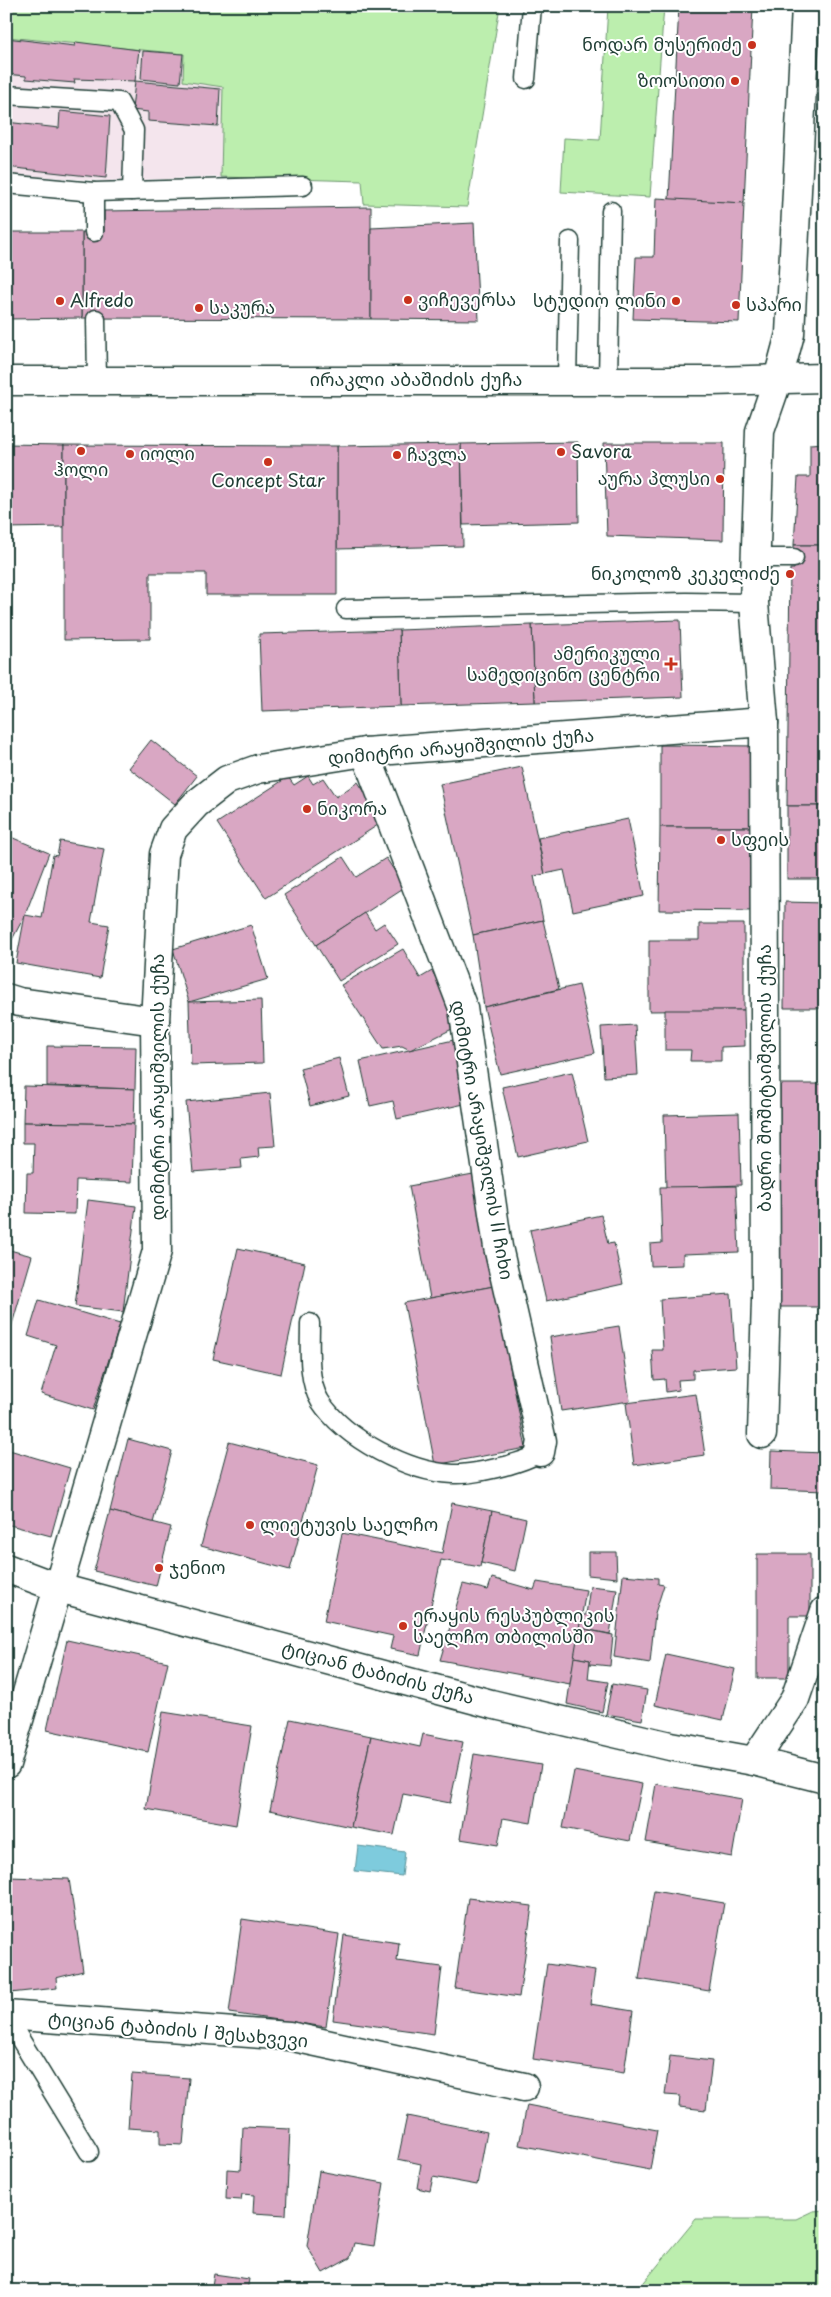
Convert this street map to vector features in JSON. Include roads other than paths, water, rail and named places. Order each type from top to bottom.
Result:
[{"type":"street","points":[[764,722],[754,603],[760,431],[778,379],[790,334],[806,6]]},
{"type":"street","name":"ირაკლი აბაშიძის ქუჩა","points":[[6,381],[825,378]]},
{"type":"street","name":"დიმიტრი არაყიშვილის ქუჩა","points":[[59,1588],[157,1251],[154,1021],[164,854],[172,829],[196,804],[228,780],[258,770],[365,752],[764,722]]},
{"type":"street","name":"ბადრი შოშიტაიშვილის ქუჩა","points":[[762,1434],[766,1300],[764,722]]},
{"type":"street","name":"დიმიტრი არაყიშვილის II ჩიხი","points":[[365,752],[464,1008],[498,1247],[542,1442],[540,1452]]},
{"type":"street","points":[[6,998],[19,1002],[154,1021]]},
{"type":"street","name":"ტიციან ტაბიძის ქუჩა","points":[[6,1568],[59,1588],[491,1704],[670,1746],[754,1761],[825,1779]]},
{"type":"street","points":[[6,1764],[59,1588]]},
{"type":"street","points":[[754,1761],[795,1699],[825,1611]]},
{"type":"street","name":"ტიციან ტაბიძის I შესახვევი","points":[[6,2015],[289,2036],[524,2087]]},
{"type":"lane","points":[[526,79],[532,6]]},
{"type":"lane","points":[[6,95],[119,102],[134,130],[132,191]]},
{"type":"lane","points":[[6,184],[94,192],[303,186]]},
{"type":"lane","points":[[94,192],[94,232]]},
{"type":"lane","points":[[608,380],[611,211]]},
{"type":"lane","points":[[567,380],[570,241]]},
{"type":"lane","points":[[96,319],[97,381]]},
{"type":"lane","points":[[755,558],[794,558]]},
{"type":"lane","points":[[346,609],[686,602],[754,603]]},
{"type":"lane","points":[[310,1322],[310,1366],[319,1400],[346,1430],[380,1452],[424,1470],[454,1474],[498,1468],[532,1458],[540,1452]]},
{"type":"lane","points":[[6,2015],[89,2152]]},
{"type":"water","points":[[358,1846],[405,1852],[402,1876],[355,1871]]},
{"type":"place","name":"ნოდარ მუსერიძე","points":[[752,45]]},
{"type":"place","name":"ზოოსითი","points":[[735,81]]},
{"type":"place","name":"ვიჩევერსა","points":[[408,300]]},
{"type":"place","name":"Alfredo","points":[[60,301]]},
{"type":"place","name":"სტუდიო ლინი","points":[[676,301]]},
{"type":"place","name":"სპარი","points":[[736,305]]},
{"type":"place","name":"საკურა","points":[[199,308]]},
{"type":"place","name":"ჰოლი","points":[[81,451]]},
{"type":"place","name":"Savora","points":[[561,452]]},
{"type":"place","name":"იოლი","points":[[130,454]]},
{"type":"place","name":"ჩავლა","points":[[397,455]]},
{"type":"place","name":"Concept Star","points":[[268,462]]},
{"type":"place","name":"აურა პლუსი","points":[[720,479]]},
{"type":"place","name":"ნიკოლოზ კეკელიძე","points":[[790,574]]},
{"type":"place","name":"ამერიკული სამედიცინო ცენტრი","points":[[671,664]]},
{"type":"place","name":"ნიკორა","points":[[307,809]]},
{"type":"place","name":"სფეის","points":[[721,840]]},
{"type":"place","name":"ლიეტუვის საელჩო","points":[[250,1525]]},
{"type":"place","name":"ჯენიო","points":[[159,1568]]},
{"type":"place","name":"ერაყის რესპუბლიკის საელჩო თბილისში","points":[[403,1626]]}]
